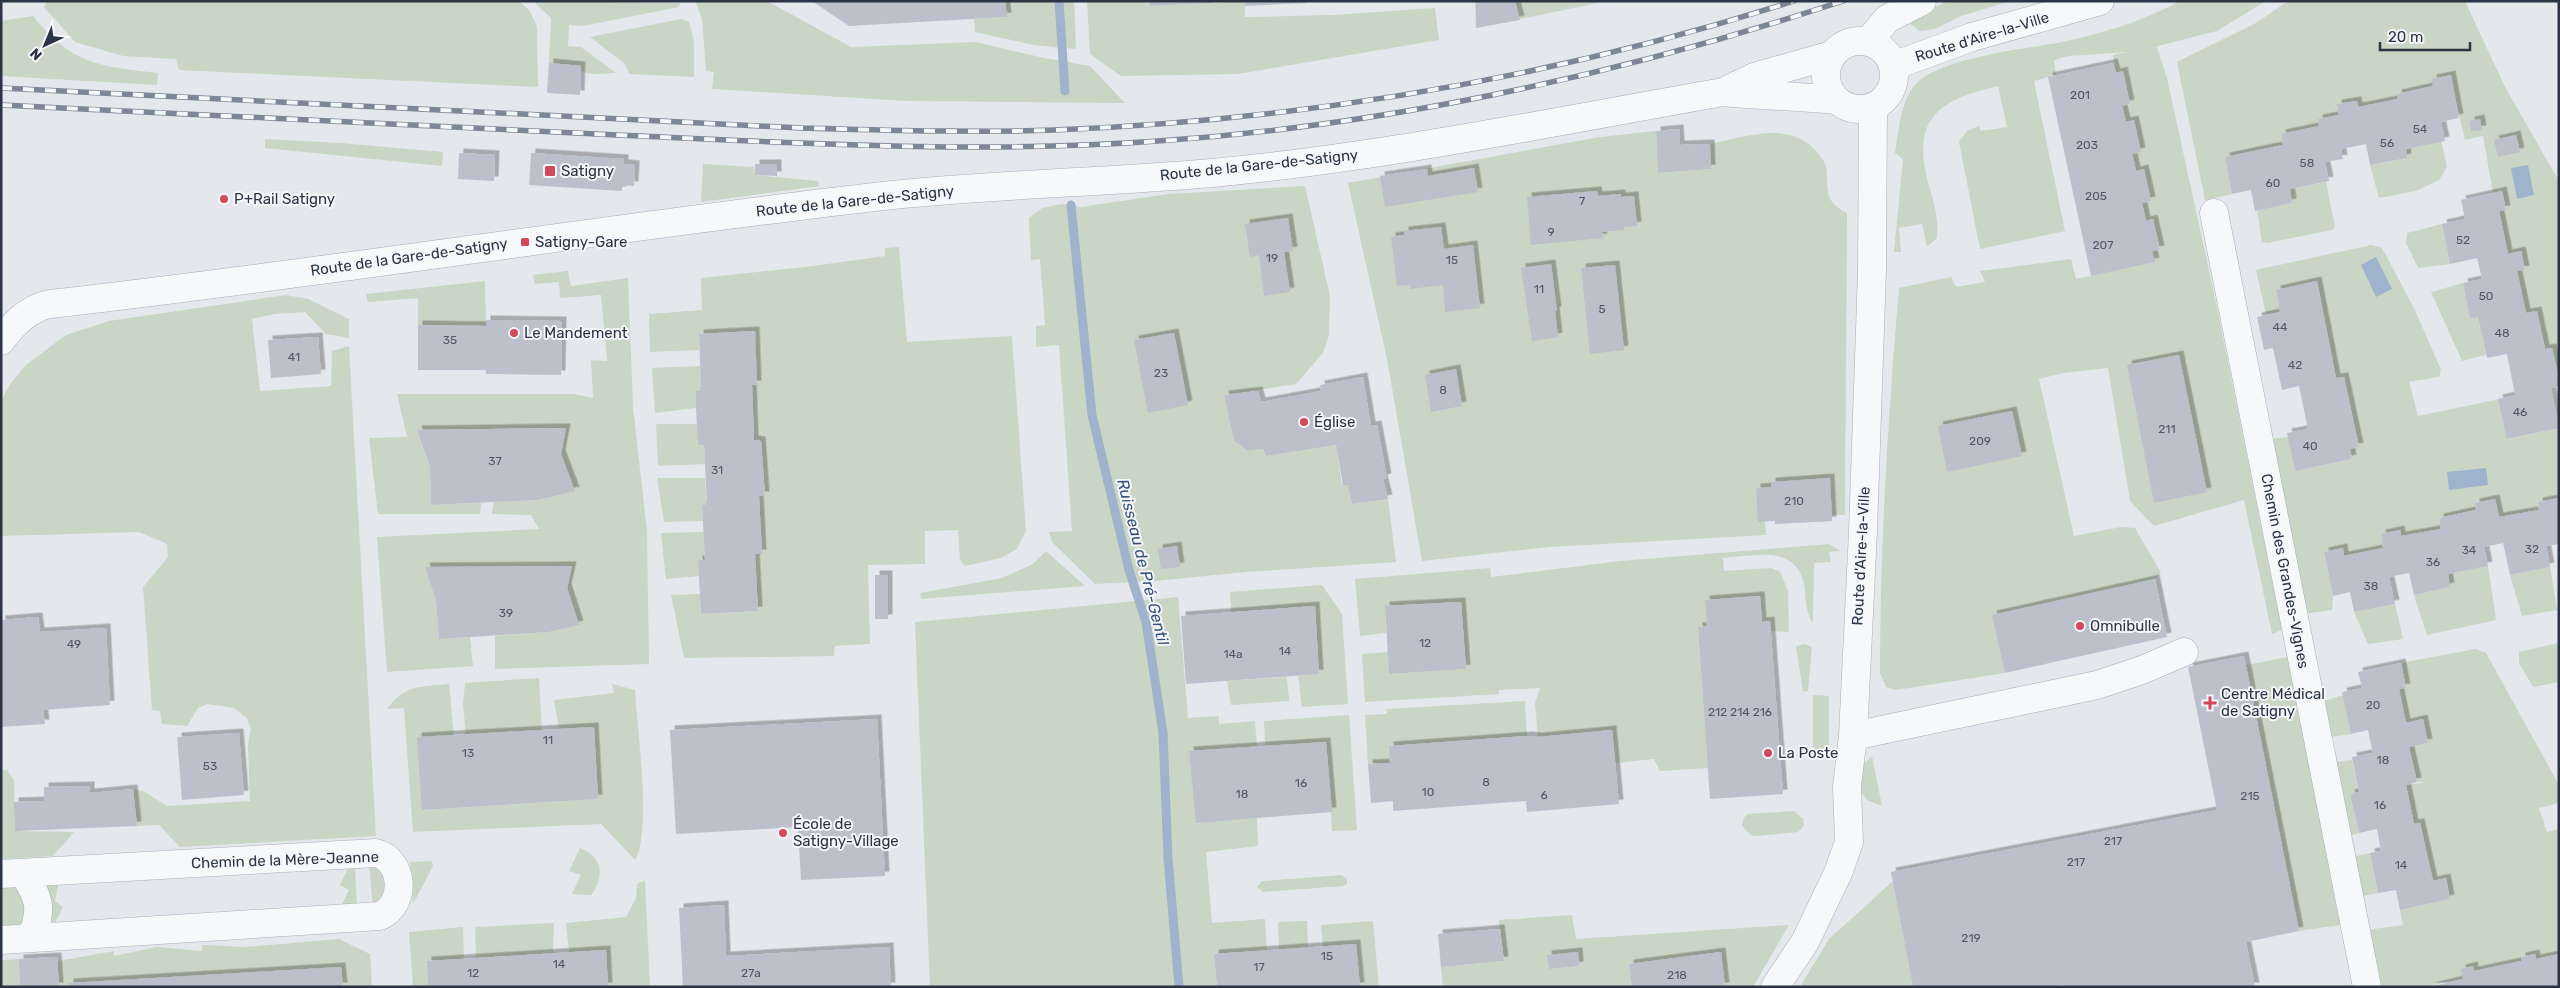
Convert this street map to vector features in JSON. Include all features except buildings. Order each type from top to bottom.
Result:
[{"type":"street","points":[[1868,42],[1887,20],[1922,1]]},
{"type":"street","name":"Route d'Aire-la-Ville","points":[[1893,66],[1972,37],[2100,1]]},
{"type":"street","points":[[1854,42],[1868,42],[1879,47],[1888,55],[1893,66],[1894,79],[1892,88],[1884,99],[1874,107],[1860,110],[1848,107],[1836,100],[1826,82],[1827,68],[1832,55],[1842,46],[1854,42]]},
{"type":"street","name":"Route de la Gare-de-Satigny","points":[[5,330],[32,310],[50,304],[154,292],[379,260],[881,196],[1213,173],[1433,144],[1722,92],[1754,77],[1832,55]]},
{"type":"street","name":"Route de la Gare-de-Satigny","points":[[1722,92],[1759,96],[1790,95],[1836,100]]},
{"type":"street","name":"Route d'Aire-la-Ville","points":[[1775,987],[1805,942],[1838,873],[1849,842],[1847,786],[1853,736],[1871,290],[1874,107]]},
{"type":"street","name":"Chemin des Grandes-Vignes","points":[[2214,214],[2367,987]]},
{"type":"street","points":[[1853,736],[2097,685],[2142,670],[2184,652]]},
{"type":"street","name":"Chemin de la Mère-Jeanne","points":[[1,940],[380,916],[387,913],[398,899],[399,886],[392,863],[386,855],[376,853],[12,874]]},
{"type":"street","points":[[12,874],[33,887],[40,910],[38,922],[31,938]]},
{"type":"green space","points":[[47,1],[519,1],[529,10],[537,26],[538,87],[179,70],[176,59],[123,56],[75,42],[44,7]]},
{"type":"green space","points":[[533,1],[680,3],[679,7],[583,26],[569,25],[568,46],[581,47],[616,73],[597,74],[584,72],[581,70],[581,66],[549,63],[551,18]]},
{"type":"green space","points":[[695,1],[767,1],[851,47],[976,42],[1044,58],[1090,66],[1125,103],[906,101],[712,89],[714,72],[706,71],[702,19]]},
{"type":"green space","points":[[1005,1],[1074,1],[1076,49],[1034,45],[975,32],[974,19],[1006,17]]},
{"type":"green space","points":[[1087,1],[1149,1],[1150,6],[1245,1],[1245,17],[1333,15],[1435,8],[1439,40],[1238,74],[1121,76],[1090,54]]},
{"type":"green space","points":[[1475,1],[1608,1],[1476,28]]},
{"type":"green space","points":[[1950,1],[2011,1],[1961,16],[1935,29],[1919,31],[1911,24],[1912,15]]},
{"type":"green space","points":[[2180,1],[2266,1],[2217,31],[2146,49],[2157,47],[2167,78],[2215,298],[2282,630],[2272,634],[2244,500],[2154,526],[2130,501],[2108,368],[2063,373],[2039,379],[2074,536],[2121,527],[2135,528],[2161,573],[2155,579],[2005,673],[1896,690],[1886,687],[1880,673],[1881,577],[1888,432],[1899,288],[1951,277],[1956,287],[1985,282],[1980,271],[2071,259],[2076,279],[2154,262],[2152,251],[2160,249],[2153,219],[2146,221],[2142,203],[2151,201],[2144,170],[2136,171],[2132,154],[2134,120],[2126,122],[2122,106],[2130,104],[2123,72],[2116,73],[2113,55],[2127,52],[2069,56],[2054,60],[2056,75],[2034,81],[2065,231],[1980,249],[1959,142],[1967,131],[1979,126],[1981,131],[2007,127],[1998,86],[1963,96],[1949,103],[1929,123],[1924,137],[1923,153],[1926,174],[1936,213],[1937,238],[1927,247],[1922,224],[1899,228],[1901,252],[1894,252],[1903,159],[1895,153],[1906,100],[1915,85],[1927,75],[1943,67],[2006,51],[2093,35],[2123,26]]},
{"type":"green space","points":[[2288,1],[2465,1],[2505,87],[2559,181],[2559,378],[2552,348],[2545,349],[2537,311],[2526,313],[2517,271],[2525,269],[2522,251],[2508,254],[2499,211],[2506,209],[2502,191],[2493,193],[2483,136],[2465,140],[2450,76],[2433,86],[2397,94],[2398,99],[2358,107],[2356,101],[2337,104],[2339,115],[2318,119],[2319,126],[2281,134],[2283,145],[2225,157],[2232,194],[2205,200],[2177,62],[2256,23]]},
{"type":"green space","points":[[33,16],[61,45],[74,54],[103,65],[158,73],[157,85],[1,76],[1,21]]},
{"type":"green space","points":[[681,19],[689,22],[694,42],[694,77],[629,74],[625,64],[590,37]]},
{"type":"green space","points":[[1656,131],[1658,173],[1710,169],[1710,144],[1766,133],[1780,133],[1793,136],[1805,142],[1816,151],[1825,163],[1831,199],[1839,209],[1847,213],[1845,515],[1832,515],[1832,521],[1775,524],[1775,521],[1765,521],[1766,535],[1549,547],[1422,561],[1387,359],[1348,183],[1600,137]]},
{"type":"green space","points":[[265,139],[341,143],[443,152],[442,166],[265,148]]},
{"type":"green space","points":[[2441,141],[2447,167],[2439,180],[2416,191],[2379,198],[2370,165],[2407,158],[2406,149]]},
{"type":"green space","points":[[703,164],[754,167],[755,175],[818,181],[819,186],[701,202]]},
{"type":"green space","points":[[2326,182],[2335,227],[2332,230],[2267,243],[2262,242],[2257,210],[2292,203],[2290,189]]},
{"type":"green space","points":[[1305,186],[1330,296],[1329,335],[1323,353],[1296,384],[1224,395],[1234,441],[1248,451],[1263,449],[1266,456],[1336,445],[1342,485],[1348,485],[1352,504],[1388,499],[1396,562],[1095,584],[1052,542],[1049,532],[1072,531],[1059,345],[1036,347],[1036,326],[1045,325],[1040,259],[1031,260],[1029,218],[1042,208],[1062,204],[1081,207],[1168,194]]},
{"type":"green space","points":[[2442,224],[2450,264],[2418,268],[2406,243],[2407,233]]},
{"type":"green space","points":[[2371,245],[2382,248],[2415,310],[2441,370],[2439,377],[2409,382],[2418,416],[2500,399],[2508,439],[2559,428],[2559,498],[2538,502],[2539,510],[2499,517],[2495,499],[2475,503],[2476,510],[2439,518],[2441,529],[2401,536],[2400,530],[2381,534],[2383,548],[2344,556],[2343,548],[2324,552],[2333,596],[2332,610],[2303,614],[2269,439],[2288,437],[2295,471],[2352,459],[2350,449],[2359,446],[2344,377],[2336,378],[2317,282],[2276,290],[2280,312],[2266,314],[2256,270]]},
{"type":"green space","points":[[899,247],[907,342],[1012,336],[1026,531],[1017,549],[1001,558],[965,566],[960,560],[958,530],[925,531],[925,564],[868,565],[870,644],[835,646],[834,656],[684,658],[671,595],[700,594],[701,614],[758,611],[755,554],[762,554],[759,496],[765,495],[761,441],[754,440],[752,385],[754,331],[699,334],[699,350],[650,352],[649,314],[702,310],[701,278],[885,256],[885,248]]},
{"type":"green space","points":[[568,271],[571,286],[628,278],[633,407],[647,531],[649,664],[495,669],[495,636],[549,632],[579,625],[567,588],[572,566],[425,567],[436,601],[439,639],[470,637],[473,666],[387,672],[377,537],[539,529],[531,515],[492,514],[494,502],[537,500],[561,454],[566,428],[417,430],[430,467],[431,505],[481,503],[480,514],[378,514],[369,438],[407,437],[397,394],[573,394],[593,398],[591,360],[607,361],[601,295],[560,298],[559,282],[535,284],[533,275]]},
{"type":"green space","points":[[485,281],[486,326],[418,325],[418,298],[368,302],[366,294]]},
{"type":"green space","points":[[2463,283],[2470,319],[2478,317],[2486,355],[2462,361],[2431,292]]},
{"type":"green space","points":[[286,295],[308,299],[349,319],[349,338],[326,334],[305,312],[275,314],[252,319],[260,391],[331,386],[332,351],[349,346],[376,836],[180,847],[159,825],[137,826],[133,789],[145,792],[167,806],[250,801],[248,745],[251,729],[247,718],[234,708],[208,704],[198,708],[187,726],[162,724],[160,711],[152,710],[143,587],[168,557],[167,544],[139,532],[1,536],[1,401],[10,384],[26,365],[66,335],[109,321]]},
{"type":"green space","points":[[700,366],[701,391],[696,392],[696,408],[655,413],[652,368]]},
{"type":"green space","points":[[656,424],[697,424],[704,445],[705,464],[658,466]]},
{"type":"green space","points":[[657,478],[705,478],[707,504],[702,505],[703,521],[664,522]]},
{"type":"green space","points":[[704,532],[705,560],[698,560],[699,576],[666,579],[661,533]]},
{"type":"green space","points":[[1829,544],[1840,551],[1829,552],[1831,562],[1814,563],[1813,624],[1808,612],[1801,575],[1794,565],[1785,559],[1774,556],[1723,558],[1724,571],[1771,568],[1780,572],[1788,591],[1789,632],[1771,631],[1770,621],[1762,622],[1760,596],[1705,600],[1707,626],[1698,627],[1708,768],[1660,771],[1654,759],[1616,763],[1612,730],[1538,737],[1535,703],[1540,688],[1499,690],[1499,694],[1365,702],[1362,654],[1388,652],[1389,674],[1466,669],[1461,602],[1385,606],[1386,633],[1360,636],[1355,579],[1490,568],[1491,577],[1620,561]]},
{"type":"green space","points":[[1046,551],[1085,586],[921,599],[920,593],[1002,578],[1033,564]]},
{"type":"green space","points":[[2488,566],[2496,620],[2427,635],[2414,595],[2450,587],[2448,574]]},
{"type":"green space","points":[[2550,567],[2557,610],[2522,616],[2510,575]]},
{"type":"green space","points":[[1322,585],[1342,614],[1348,704],[1302,707],[1298,676],[1319,673],[1315,606],[1231,612],[1230,592]]},
{"type":"green space","points":[[1178,597],[1188,718],[1219,716],[1219,724],[1255,721],[1257,747],[1189,751],[1191,770],[1257,818],[1258,846],[1206,852],[1212,923],[1265,919],[1267,950],[1214,954],[1217,987],[930,987],[915,622]]},
{"type":"green space","points":[[2395,604],[2403,639],[2368,644],[2354,612]]},
{"type":"green space","points":[[2559,643],[2559,682],[2533,687],[2519,663],[2519,652]]},
{"type":"green space","points":[[1804,644],[1812,647],[1808,691],[1803,692],[1796,646]]},
{"type":"green space","points":[[2475,649],[2486,653],[2559,785],[2559,803],[2539,808],[2547,832],[2559,829],[2559,954],[2536,959],[2535,954],[2521,957],[2521,961],[2474,971],[2473,966],[2462,969],[2463,979],[2425,987],[2378,987],[2366,930],[2403,925],[2400,910],[2450,899],[2445,878],[2433,881],[2420,823],[2414,824],[2406,785],[2426,782],[2417,782],[2409,747],[2428,743],[2423,719],[2406,723],[2399,689],[2406,688],[2401,663]]},
{"type":"green space","points":[[2288,657],[2340,925],[2299,931],[2246,665]]},
{"type":"green space","points":[[1287,677],[1289,701],[1231,705],[1227,681]]},
{"type":"green space","points":[[539,678],[542,731],[466,735],[463,704],[465,683]]},
{"type":"green space","points":[[449,684],[454,736],[423,810],[598,799],[594,728],[559,729],[554,700],[614,693],[612,684],[635,690],[643,804],[640,846],[635,860],[601,824],[413,832],[404,708],[387,709],[400,695],[414,688]]},
{"type":"green space","points":[[1813,695],[1829,696],[1829,756],[1813,756]]},
{"type":"green space","points":[[2343,695],[2351,734],[2331,737],[2321,702]]},
{"type":"green space","points":[[1525,701],[1527,736],[1390,746],[1390,763],[1368,764],[1365,715],[1387,714],[1387,709]]},
{"type":"green space","points":[[1349,715],[1357,830],[1332,831],[1326,742],[1265,746],[1264,721]]},
{"type":"green space","points":[[1872,756],[1882,806],[1867,800],[1858,788],[1861,766]]},
{"type":"green space","points":[[2352,760],[2359,792],[2350,794],[2359,833],[2349,836],[2334,762]]},
{"type":"green space","points":[[1,770],[7,770],[14,780],[15,831],[74,832],[53,856],[1,859]]},
{"type":"green space","points":[[1794,811],[1803,819],[1804,826],[1798,832],[1757,836],[1750,835],[1742,825],[1743,819],[1747,814]]},
{"type":"green space","points":[[580,848],[593,857],[599,868],[600,875],[591,895],[572,894],[581,875],[569,871]]},
{"type":"green space","points":[[2370,853],[2378,893],[2362,896],[2352,857]]},
{"type":"green space","points":[[432,861],[433,866],[413,904],[410,862]]},
{"type":"green space","points":[[369,863],[386,873],[387,896],[373,908]]},
{"type":"green space","points":[[350,864],[355,865],[357,909],[341,907],[349,890],[340,885]]},
{"type":"green space","points":[[1342,875],[1347,880],[1347,884],[1343,886],[1263,892],[1257,887],[1262,881]]},
{"type":"green space","points":[[645,880],[650,987],[608,987],[606,950],[569,952],[566,923],[626,917],[636,898],[637,884]]},
{"type":"green space","points":[[59,881],[55,901],[63,907],[53,927],[44,883]]},
{"type":"green space","points":[[1893,881],[1913,987],[1800,987],[1829,939]]},
{"type":"green space","points":[[1,885],[14,885],[21,890],[25,905],[25,918],[18,926],[11,929],[1,930]]},
{"type":"green space","points":[[1572,915],[1576,939],[1789,925],[1753,987],[1725,987],[1721,952],[1629,964],[1632,987],[1443,987],[1441,967],[1504,961],[1499,920]],"holes":[[[1578,953],[1579,966],[1549,969],[1548,956]]]},
{"type":"green space","points":[[1307,921],[1308,949],[1279,950],[1278,922]]},
{"type":"green space","points":[[1373,921],[1379,987],[1360,987],[1356,944],[1323,947],[1321,925]]},
{"type":"green space","points":[[554,923],[553,953],[476,958],[475,927]]},
{"type":"green space","points":[[463,927],[464,959],[427,961],[428,987],[413,987],[409,932]]},
{"type":"green space","points":[[339,939],[370,954],[372,987],[59,987],[58,961],[114,951],[114,956],[157,947],[202,951],[202,945],[245,947]]},
{"type":"green space","points":[[19,959],[20,987],[1,987],[1,960]]},
{"type":"water","points":[[2528,165],[2534,195],[2517,199],[2511,168]]},
{"type":"water","points":[[2376,257],[2392,289],[2376,297],[2361,265]]},
{"type":"water","points":[[2486,468],[2488,485],[2449,490],[2447,472]]},
{"type":"waterway","name":"Ruisseau de Pré-Gentil","points":[[1059,1],[1065,91]]},
{"type":"waterway","name":"Ruisseau de Pré-Gentil","points":[[1071,205],[1092,415],[1129,570],[1146,622],[1163,733],[1168,858],[1179,987]]},
{"type":"railway","points":[[1,88],[801,128],[959,131],[1054,130],[1148,125],[1242,116],[1428,91],[1521,73],[1612,52],[1704,28],[1794,1]]},
{"type":"railway","points":[[1,105],[820,144],[955,147],[1090,145],[1246,133],[1333,123],[1419,109],[1590,73],[1675,51],[1843,1]]},
{"type":"place","name":"Satigny","points":[[550,171]]},
{"type":"place","name":"P+Rail Satigny","points":[[224,199]]},
{"type":"place","name":"Satigny-Gare","points":[[525,242]]},
{"type":"place","name":"Le Mandement","points":[[514,333]]},
{"type":"place","name":"Église","points":[[1304,422]]},
{"type":"place","name":"Omnibulle","points":[[2080,626]]},
{"type":"place","name":"Centre Médical de Satigny","points":[[2210,703]]},
{"type":"place","name":"La Poste","points":[[1768,753]]},
{"type":"place","name":"École de Satigny-Village","points":[[783,833]]}]
